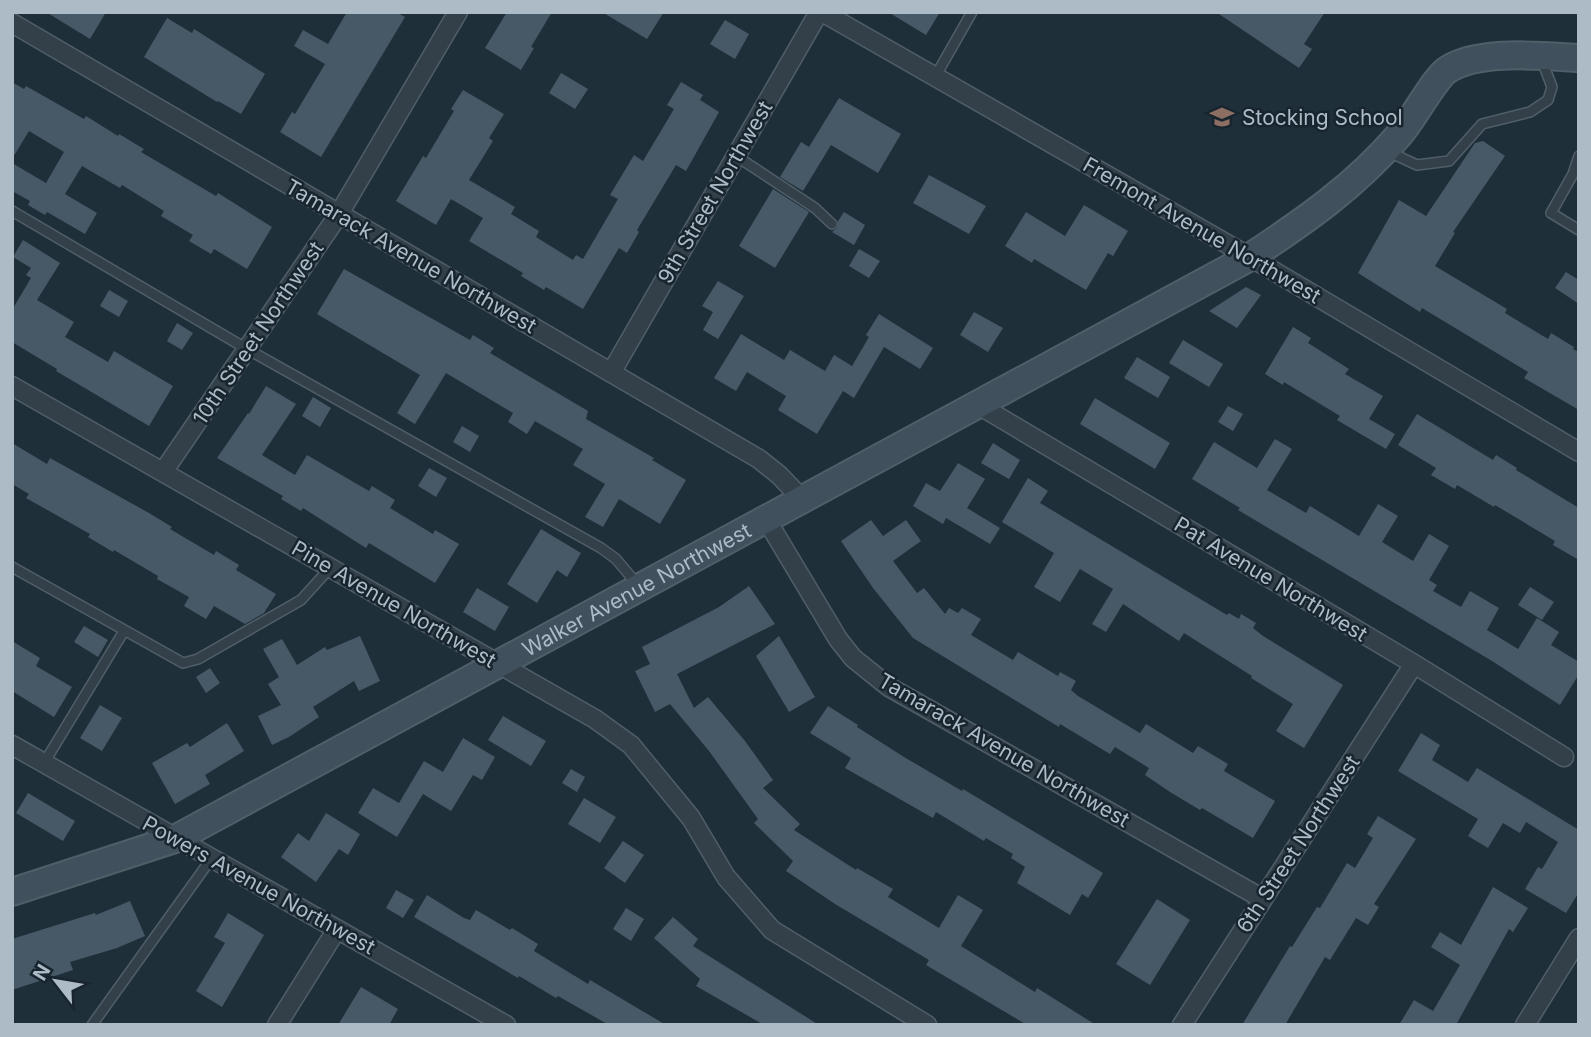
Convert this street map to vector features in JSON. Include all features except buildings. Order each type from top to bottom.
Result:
[{"type":"main road","points":[[1541,57],[1579,58]]},
{"type":"main road","name":"Walker Avenue Northwest","points":[[12,892],[175,839],[1250,257],[1306,220],[1362,176],[1402,133],[1445,71],[1479,58],[1541,57]]},
{"type":"street","name":"10th Street Northwest","points":[[163,472],[339,214],[458,12]]},
{"type":"street","name":"Fremont Avenue Northwest","points":[[821,12],[1250,257],[1579,452]]},
{"type":"street","name":"9th Street Northwest","points":[[611,373],[821,12]]},
{"type":"street","name":"Tamarack Avenue Northwest","points":[[12,23],[759,459],[802,499]]},
{"type":"street","name":"Pine Avenue Northwest","points":[[12,386],[595,719],[631,745],[691,818],[726,877],[772,930],[927,1025]]},
{"type":"street","name":"Pat Avenue Northwest","points":[[977,404],[1415,664],[1564,757]]},
{"type":"street","name":"Tamarack Avenue Northwest","points":[[766,519],[838,639],[853,658],[889,687],[1263,899]]},
{"type":"street","name":"6th Street Northwest","points":[[1182,1025],[1415,664]]},
{"type":"street","name":"Powers Avenue Northwest","points":[[12,745],[506,1025]]},
{"type":"street","points":[[277,1025],[337,929]]},
{"type":"street","points":[[1525,1025],[1579,938]]},
{"type":"lane","points":[[935,77],[972,12]]},
{"type":"lane","points":[[1385,150],[1417,165],[1449,161],[1482,124],[1530,112],[1548,100],[1552,88],[1541,57]]},
{"type":"lane","points":[[736,156],[815,208],[832,224]]},
{"type":"lane","points":[[1579,156],[1576,176],[1550,213],[1579,230]]},
{"type":"lane","points":[[12,211],[247,349],[601,548],[616,559],[641,588]]},
{"type":"lane","points":[[12,567],[183,663],[301,600],[330,568]]},
{"type":"lane","points":[[44,763],[124,631]]},
{"type":"lane","points":[[92,1025],[211,859]]},
{"type":"place","name":"Stocking School","points":[[1222,117]]}]
